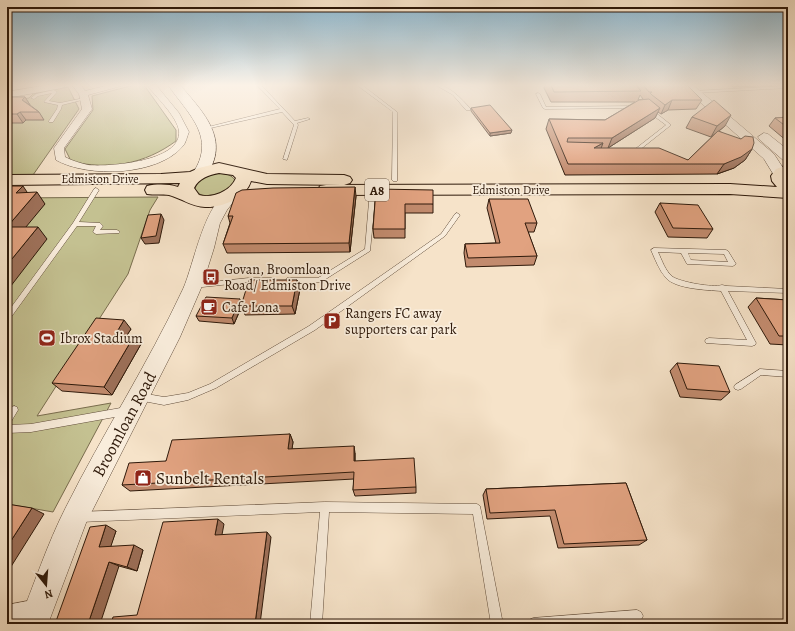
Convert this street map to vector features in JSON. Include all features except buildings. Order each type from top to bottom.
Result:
[{"type":"main road","points":[[192,197],[187,193],[186,188],[209,162],[211,147],[206,128],[197,114]]},
{"type":"main road","points":[[211,147],[244,178],[244,183],[233,195]]},
{"type":"main road","name":"Edmiston Drive","points":[[7,180],[161,179],[197,175],[214,169],[235,171],[274,179],[395,180],[516,185]]},
{"type":"main road","name":"Edmiston Drive","points":[[574,185],[784,177]]},
{"type":"main road","name":"Edmiston Drive","points":[[7,190],[163,190],[207,201],[233,195],[275,190],[373,190],[516,185],[730,189],[788,193]]},
{"type":"street","points":[[83,114],[59,148],[60,158],[72,166],[92,169],[140,165],[160,157],[174,149],[184,136],[183,126],[174,114]]},
{"type":"street","points":[[727,114],[769,157],[784,177]]},
{"type":"street","points":[[734,114],[788,157]]},
{"type":"street","name":"Broomloan Road","points":[[35,617],[76,517],[170,337],[193,286],[206,248],[212,223],[220,208],[233,195]]},
{"type":"street","points":[[192,197],[204,208],[212,223]]},
{"type":"street","points":[[7,617],[35,617]]},
{"type":"lane","points":[[51,121],[55,114]]},
{"type":"lane","points":[[206,128],[264,114]]},
{"type":"lane","points":[[285,159],[296,125],[287,114]]},
{"type":"lane","points":[[395,114],[395,180]]},
{"type":"lane","points":[[620,151],[635,150],[669,125],[656,114]]},
{"type":"lane","points":[[295,122],[308,119]]},
{"type":"lane","points":[[7,318],[75,224],[96,190]]},
{"type":"lane","points":[[193,286],[249,280],[319,280],[368,250],[373,190]]},
{"type":"lane","points":[[7,429],[31,428],[135,404],[164,401],[188,396],[213,386],[318,324],[443,235],[457,215]]},
{"type":"lane","points":[[75,224],[98,224],[100,225],[96,232],[117,232]]},
{"type":"lane","points":[[683,250],[689,262],[734,264],[726,252],[683,250],[654,250],[661,266],[670,278],[690,285],[788,290]]},
{"type":"lane","points":[[709,341],[752,343],[722,287]]},
{"type":"lane","points":[[738,387],[760,372],[788,374]]},
{"type":"lane","points":[[7,422],[14,410]]},
{"type":"lane","points":[[76,517],[325,507],[477,509],[497,624]]},
{"type":"lane","points":[[316,624],[325,507]]},
{"type":"lane","points":[[533,624],[637,616]]},
{"type":"shaded area","points":[[7,114],[75,114],[33,175],[7,175]]},
{"type":"shaded area","points":[[90,114],[165,114],[176,130],[176,141],[164,149],[139,160],[126,163],[99,165],[71,161],[65,149]]},
{"type":"shaded area","points":[[214,174],[231,176],[235,180],[235,186],[220,194],[209,196],[204,196],[195,189],[199,181]]},
{"type":"shaded area","name":"Ibrox Stadium","points":[[158,197],[150,210],[128,274],[37,416],[111,403],[53,512],[7,504],[7,198]]},
{"type":"place","name":"Govan, Broomloan Road/ Edmiston Drive","points":[[211,277]]},
{"type":"place","name":"Cafe Lona","points":[[209,307]]},
{"type":"place","name":"Rangers FC away supporters car park","points":[[332,321]]},
{"type":"place","name":"Ibrox Stadium","points":[[47,338]]},
{"type":"place","name":"Sunbelt Rentals","points":[[143,478]]}]
